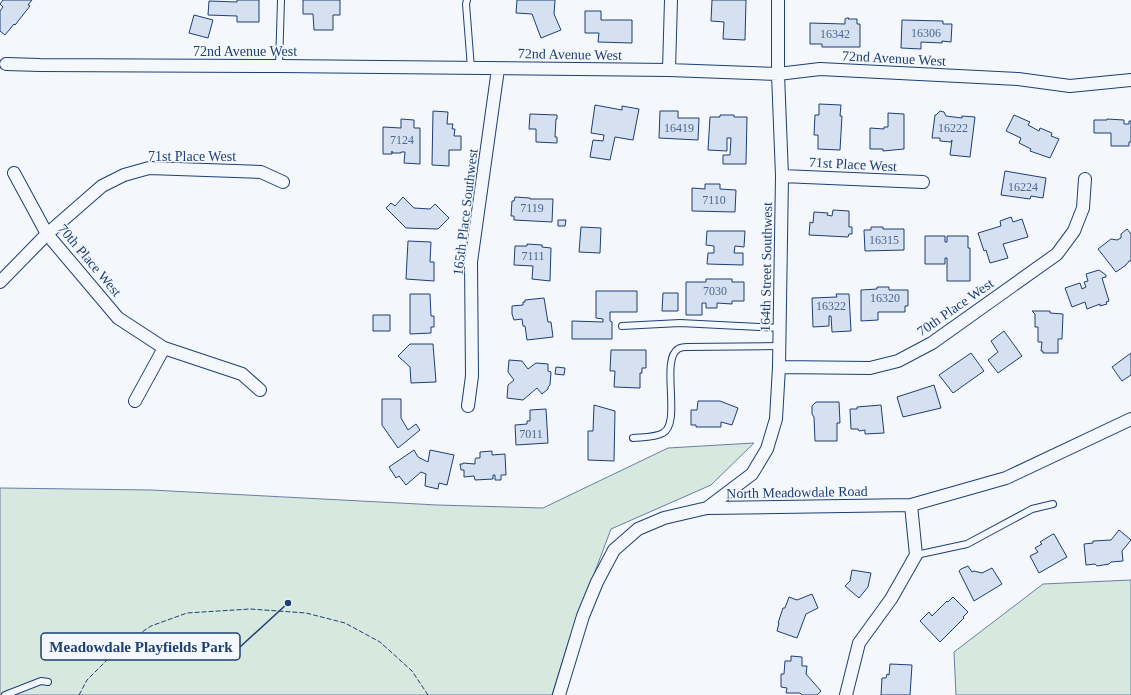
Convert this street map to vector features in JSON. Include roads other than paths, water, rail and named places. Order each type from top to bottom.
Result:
[{"type":"street","points":[[669,70],[671,0]]},
{"type":"street","name":"164th Street Southwest","points":[[707,508],[752,474],[768,449],[776,419],[780,346],[782,176],[778,74],[778,0]]},
{"type":"street","name":"72nd Avenue West","points":[[6,64],[40,66],[279,66],[669,70],[778,74],[820,69],[1018,80],[1070,86],[1131,80]]},
{"type":"street","name":"165th Place Southwest","points":[[468,406],[472,376],[471,262],[498,68]]},
{"type":"street","name":"71st Place West","points":[[0,282],[47,234],[102,186],[124,175],[149,168],[261,172],[283,182]]},
{"type":"street","name":"70th Place West","points":[[14,173],[47,234],[118,318],[164,348],[242,374],[260,390]]},
{"type":"street","name":"71st Place West","points":[[782,176],[923,182]]},
{"type":"street","name":"70th Place West","points":[[779,367],[870,368],[898,361],[932,343],[1057,254],[1074,231],[1083,208],[1085,179]]},
{"type":"street","points":[[135,401],[164,348]]},
{"type":"street","name":"North Meadowdale Road","points":[[559,695],[583,616],[597,582],[614,550],[638,529],[664,518],[707,508],[911,505],[1006,478],[1131,419]]},
{"type":"street","points":[[846,695],[859,643],[891,599],[916,555],[911,505]]},
{"type":"lane","points":[[279,66],[281,0]]},
{"type":"lane","points":[[467,0],[466,4],[471,68]]},
{"type":"lane","points":[[622,326],[680,323],[780,328]]},
{"type":"lane","points":[[633,438],[654,436],[663,433],[668,428],[670,417],[671,357],[679,348],[780,346]]},
{"type":"lane","points":[[916,555],[967,544],[1032,509],[1053,504]]},
{"type":"lane","points":[[5,695],[41,681],[48,682]]},
{"type":"place","name":"Meadowdale Playfields Park","points":[[288,603]]}]
